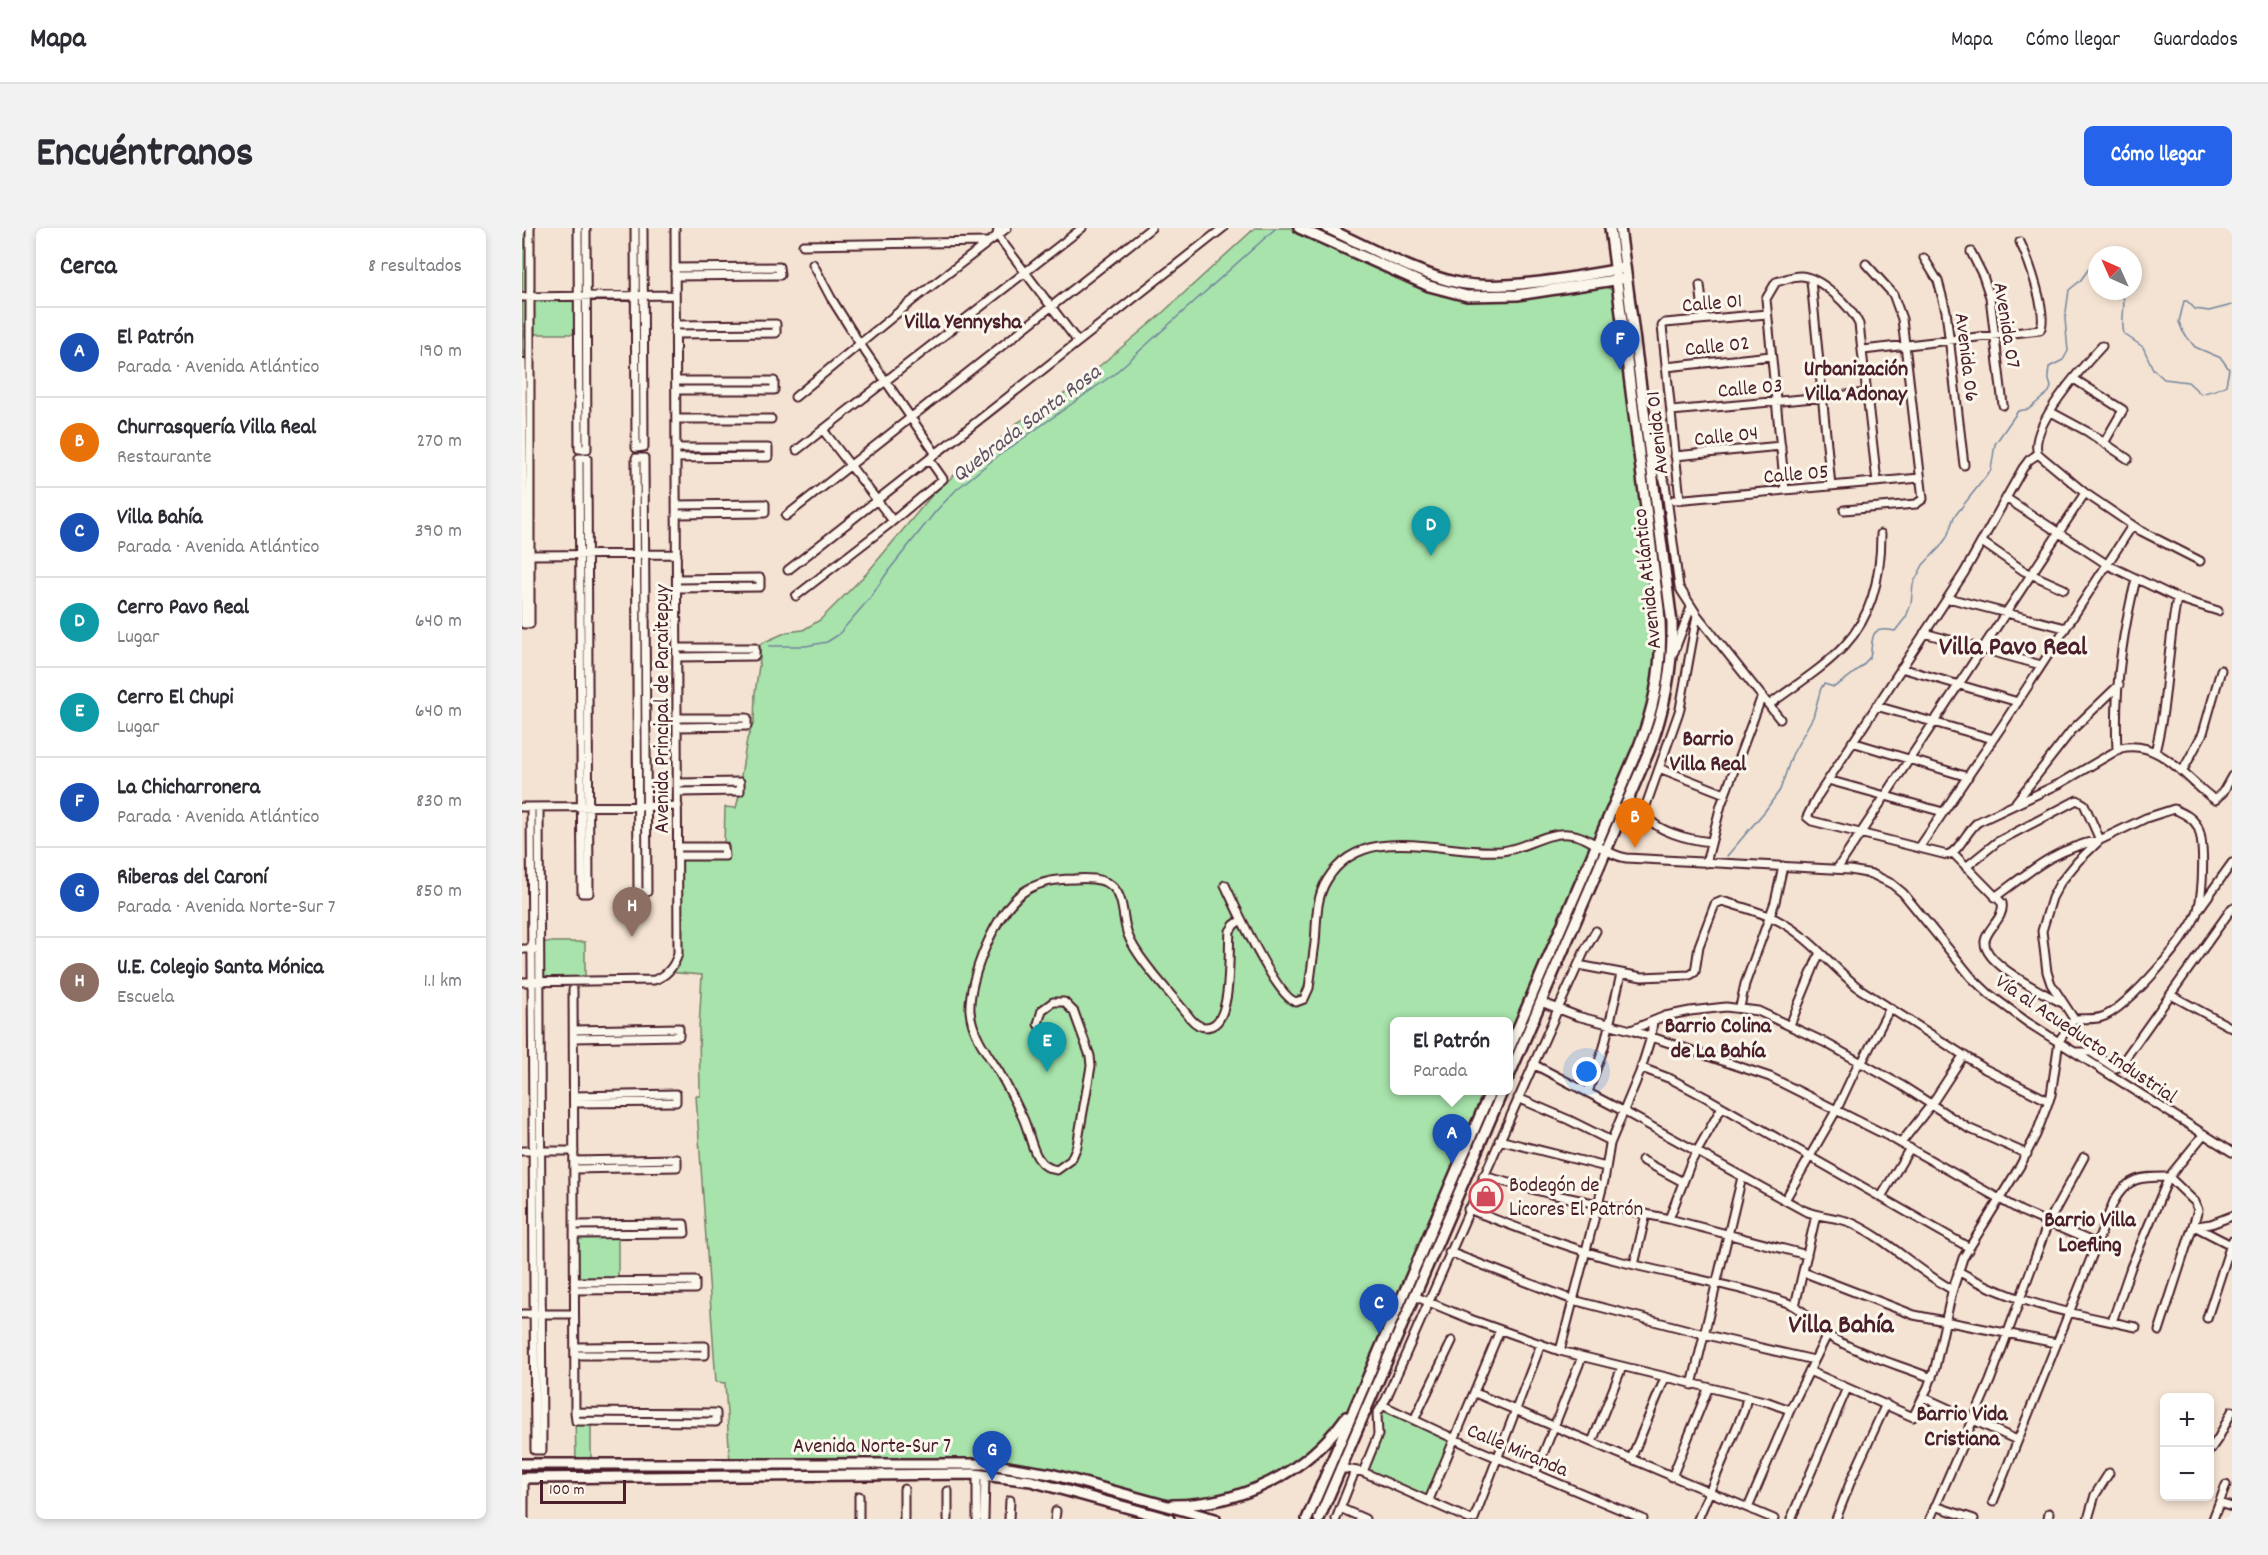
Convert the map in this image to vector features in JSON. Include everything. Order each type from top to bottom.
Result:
[{"type":"main road","points":[[1299,228],[1419,282],[1456,294],[1476,297],[1504,296],[1598,283],[1621,274]]},
{"type":"main road","points":[[1327,228],[1434,275],[1462,283],[1507,284],[1601,272],[1621,274]]},
{"type":"main road","name":"Avenida Atlántico","points":[[1513,1067],[1657,730],[1668,689],[1672,658],[1672,623],[1650,458],[1621,274],[1613,255],[1610,228]]},
{"type":"main road","name":"Avenida Atlántico","points":[[1513,1040],[1649,721],[1658,683],[1662,650],[1659,609],[1619,297],[1620,228]]},
{"type":"main road","points":[[1601,272],[1611,263],[1613,255]]},
{"type":"main road","points":[[1598,283],[1608,286],[1619,297]]},
{"type":"main road","points":[[1307,1519],[1489,1095]]},
{"type":"main road","points":[[1319,1519],[1501,1095]]},
{"type":"main road","points":[[1160,1504],[1211,1502],[1251,1491],[1282,1476],[1321,1446],[1341,1424],[1359,1398]]},
{"type":"main road","name":"Avenida Norte-Sur 7","points":[[522,1464],[975,1463],[1051,1474],[1215,1519]]},
{"type":"main road","name":"Avenida Norte-Sur 7","points":[[523,1478],[981,1474],[1031,1481],[1169,1519]]},
{"type":"street","points":[[522,362],[525,421],[523,526],[525,555],[530,624],[524,624],[525,555],[526,296],[530,228]]},
{"type":"street","points":[[578,228],[578,296],[583,315],[587,449],[579,449],[583,315],[587,296],[586,228]]},
{"type":"street","points":[[635,228],[636,448],[644,447],[643,228]]},
{"type":"street","name":"Avenida Principal de Paraitepuy","points":[[522,982],[647,981],[659,978],[667,972],[676,959],[678,948],[678,783],[675,228]]},
{"type":"street","points":[[795,397],[998,232],[1007,228]]},
{"type":"street","points":[[797,450],[1082,228]]},
{"type":"street","points":[[786,516],[1151,228]]},
{"type":"street","points":[[788,570],[1223,228]]},
{"type":"street","points":[[998,232],[1024,272],[1078,342]]},
{"type":"street","points":[[803,245],[988,242]]},
{"type":"street","points":[[1863,350],[2040,330],[2043,324],[2036,287],[2028,257],[2020,242]]},
{"type":"street","name":"Avenida 07","points":[[1971,252],[1988,287],[2003,405]]},
{"type":"street","name":"Avenida 06","points":[[1924,258],[1941,291],[1951,340],[1965,465]]},
{"type":"street","points":[[813,264],[860,344],[936,454]]},
{"type":"street","points":[[1844,510],[1916,504],[1922,501],[1923,497],[1902,319],[1896,300],[1888,287],[1866,264]]},
{"type":"street","points":[[779,267],[780,275],[675,272],[779,267]]},
{"type":"street","points":[[1785,490],[1767,299],[1776,282],[1799,276],[1835,294],[1859,324],[1877,482]]},
{"type":"street","points":[[1811,280],[1831,486]]},
{"type":"street","points":[[1700,285],[1704,319]]},
{"type":"street","points":[[526,296],[675,295]]},
{"type":"street","name":"Calle 01","points":[[1662,327],[1665,323],[1767,314]]},
{"type":"street","points":[[675,325],[776,324],[776,333],[675,334]]},
{"type":"street","name":"Avenida 01","points":[[1662,327],[1678,483],[1677,500]]},
{"type":"street","points":[[2102,346],[2074,379],[2051,412],[2037,437],[2038,454],[2085,493],[2132,526],[2200,561]]},
{"type":"street","name":"Calle 02","points":[[1666,367],[1771,357]]},
{"type":"street","points":[[2074,379],[2123,410],[2104,442]]},
{"type":"street","points":[[676,381],[774,381],[774,390],[676,390]]},
{"type":"street","name":"Calle 03","points":[[1671,411],[1868,393]]},
{"type":"street","points":[[2051,412],[2104,442],[2128,459]]},
{"type":"street","points":[[676,419],[771,419]]},
{"type":"street","points":[[823,430],[893,521]]},
{"type":"street","name":"Calle 04","points":[[1675,456],[1781,446]]},
{"type":"street","points":[[676,448],[768,448],[768,457],[676,458]]},
{"type":"street","points":[[2038,454],[2026,463],[1948,598],[1852,742],[1807,817],[1812,821],[1943,855],[1953,853],[1973,826],[2061,783],[2117,750],[2132,747],[2155,752],[2215,800],[2223,792],[2232,776]]},
{"type":"street","points":[[584,554],[579,458],[587,458],[584,659],[585,807],[589,893],[582,893],[585,807]]},
{"type":"street","points":[[641,554],[636,458],[644,458],[641,658],[642,806],[646,892],[638,892],[642,806]]},
{"type":"street","points":[[1650,458],[1660,470],[1665,483],[1679,586],[1697,615],[1780,719]]},
{"type":"street","points":[[796,596],[893,521],[943,478],[929,459]]},
{"type":"street","name":"Calle 05","points":[[1677,500],[1920,478]]},
{"type":"street","points":[[1665,483],[1678,483]]},
{"type":"street","points":[[1837,869],[2085,493]]},
{"type":"street","points":[[2006,498],[2108,565],[2177,598],[2218,611]]},
{"type":"street","points":[[676,505],[765,504],[765,513],[676,514]]},
{"type":"street","points":[[1919,848],[2018,702],[2132,526]]},
{"type":"street","points":[[1769,705],[1840,651],[1858,627],[1879,576],[1881,534]]},
{"type":"street","points":[[1982,542],[2031,575],[2064,589]]},
{"type":"street","points":[[525,555],[677,554]]},
{"type":"street","points":[[677,579],[760,579],[760,587],[677,588]]},
{"type":"street","points":[[2117,750],[2119,685],[2126,621],[2136,579]]},
{"type":"street","points":[[1948,598],[2065,628]]},
{"type":"street","points":[[2155,752],[2161,725],[2168,650],[2177,598]]},
{"type":"street","points":[[1672,658],[1691,607]]},
{"type":"street","points":[[1697,615],[1684,694],[1674,729],[1644,808],[1645,815],[1675,834],[1693,840],[1711,842]]},
{"type":"street","points":[[1924,633],[2041,665]]},
{"type":"street","points":[[677,648],[755,648],[755,657],[677,657]]},
{"type":"street","points":[[1901,668],[2018,702]]},
{"type":"street","points":[[2182,772],[2201,739],[2221,670]]},
{"type":"street","points":[[2014,804],[2072,730],[2119,685]]},
{"type":"street","points":[[1706,863],[1725,794],[1762,696]]},
{"type":"street","points":[[1876,706],[1993,739]]},
{"type":"street","points":[[677,718],[747,718],[747,726],[677,727]]},
{"type":"street","points":[[1852,742],[1968,777]]},
{"type":"street","points":[[1659,768],[1725,794]]},
{"type":"street","points":[[1828,780],[1943,812]]},
{"type":"street","points":[[678,783],[740,782],[741,791],[678,792]]},
{"type":"street","points":[[1966,867],[1997,842],[2077,800],[2084,804],[2100,840]]},
{"type":"street","points":[[522,807],[678,806]]},
{"type":"street","points":[[535,807],[538,1228],[535,1450],[542,1450],[538,1314]]},
{"type":"street","points":[[1995,897],[2055,854],[2077,844],[2100,840],[2146,818],[2174,809],[2187,814],[2197,824],[2202,838],[2203,862],[2198,911]]},
{"type":"street","points":[[1225,885],[1241,920],[1281,991],[1290,1000],[1300,1002],[1308,994],[1317,913],[1324,884],[1340,865],[1361,850],[1389,845],[1504,850],[1564,834],[1580,836],[1606,852]]},
{"type":"street","points":[[2074,1019],[2051,984],[2047,972],[2042,931],[2045,917],[2060,883],[2078,861],[2100,840]]},
{"type":"street","points":[[678,848],[724,847],[725,856],[678,856]]},
{"type":"street","name":"Vía al Acueducto Industrial","points":[[1606,852],[1626,858],[1837,869],[1872,874],[1898,888],[1972,978],[2000,1002],[2232,1152]]},
{"type":"street","points":[[1953,853],[2003,907],[1984,940],[1986,950],[1992,959],[2027,984],[2066,1005]]},
{"type":"street","points":[[2074,1019],[2101,1018],[2132,996],[2168,956],[2232,863]]},
{"type":"street","points":[[1740,1007],[1745,984],[1775,902],[1782,866]]},
{"type":"street","points":[[1046,1037],[1038,1024],[1042,1010],[1053,1002],[1067,1004],[1074,1012],[1090,1061],[1077,1146],[1071,1160],[1057,1170],[1045,1166],[1037,1158],[1023,1118],[978,1038],[971,1015],[970,993],[976,970],[1004,914],[1026,891],[1047,882],[1066,879],[1096,879],[1111,885],[1119,896],[1126,930],[1136,950],[1190,1018],[1201,1027],[1216,1024],[1224,1012],[1230,931],[1241,920]]},
{"type":"street","points":[[1578,965],[1642,977],[1693,974],[1702,936],[1715,904],[1719,901],[1769,917],[1797,933],[1820,952],[1842,975],[1890,1008],[1963,1056],[1999,1077],[2049,1101]]},
{"type":"street","points":[[2075,1052],[2091,1052],[2117,1068],[2232,908]]},
{"type":"street","points":[[1336,1519],[1378,1436],[1376,1418],[1533,1064],[1596,931]]},
{"type":"street","points":[[522,949],[536,949]]},
{"type":"street","points":[[1790,1025],[1820,952]]},
{"type":"street","points":[[1588,1092],[1609,1025],[1621,974]]},
{"type":"street","points":[[573,990],[574,1314],[575,1412],[576,1421],[716,1422],[716,1413],[575,1412]]},
{"type":"street","points":[[2171,995],[2232,1028]]},
{"type":"street","points":[[1541,1002],[1754,1070],[1837,1109],[1999,1199],[2095,1244]]},
{"type":"street","points":[[1631,1030],[1665,1016],[1690,1011],[1740,1007],[1758,1011],[1790,1025],[1901,1085],[1968,1128],[2027,1154]]},
{"type":"street","points":[[1785,1200],[1837,1109],[1890,1008]]},
{"type":"street","points":[[1809,1371],[1913,1417],[1932,1378],[1958,1271],[1968,1247],[2027,1154],[2049,1101],[2059,1041],[2074,1019]]},
{"type":"street","points":[[1560,1351],[1611,1141],[1642,1068],[1652,1037],[1653,1021]]},
{"type":"street","points":[[679,1028],[679,1036],[573,1034],[679,1028]]},
{"type":"street","points":[[1901,1143],[1932,1105],[1963,1056]]},
{"type":"street","points":[[1533,1064],[1785,1200],[1816,1215],[1852,1223],[1953,1290]]},
{"type":"street","points":[[1642,1068],[1682,1084],[1968,1247]]},
{"type":"street","points":[[676,1094],[676,1102],[574,1100],[676,1094]]},
{"type":"street","points":[[1518,1098],[1611,1141]]},
{"type":"street","points":[[1670,1220],[1695,1152],[1722,1107]]},
{"type":"street","points":[[2112,1322],[2131,1267],[2169,1177],[2204,1134]]},
{"type":"street","points":[[1500,1140],[1606,1167]]},
{"type":"street","points":[[1881,1197],[1910,1148]]},
{"type":"street","points":[[522,1151],[574,1151]]},
{"type":"street","points":[[1930,1519],[2008,1334],[2048,1223],[2084,1157]]},
{"type":"street","points":[[677,1159],[677,1167],[574,1165],[677,1159]]},
{"type":"street","points":[[1642,1160],[1683,1182]]},
{"type":"street","points":[[1483,1176],[1807,1255]]},
{"type":"street","points":[[1692,1385],[1742,1177]]},
{"type":"street","points":[[1993,1502],[2114,1201],[2125,1184],[2140,1179],[2169,1177],[2198,1206],[2194,1226],[2159,1331]]},
{"type":"street","points":[[1468,1209],[1585,1251],[1795,1306],[1827,1335],[1873,1357],[1932,1378]]},
{"type":"street","points":[[1634,1265],[1646,1214]]},
{"type":"street","points":[[1795,1306],[1816,1215]]},
{"type":"street","points":[[2194,1226],[2211,1224],[2231,1217]]},
{"type":"street","points":[[574,1225],[684,1224],[685,1233],[574,1234]]},
{"type":"street","points":[[2194,1226],[2231,1243],[2207,1318]]},
{"type":"street","points":[[1449,1252],[1573,1300],[1814,1360]]},
{"type":"street","points":[[1958,1271],[1981,1284],[2021,1299],[2069,1313],[2136,1328]]},
{"type":"street","points":[[1803,1272],[1899,1310],[2056,1343]]},
{"type":"street","points":[[695,1281],[695,1289],[574,1286],[695,1281]]},
{"type":"street","points":[[1414,1296],[1560,1351],[1747,1397],[1790,1410]]},
{"type":"street","points":[[522,1314],[574,1314]]},
{"type":"street","points":[[1429,1500],[1500,1330]]},
{"type":"street","points":[[1748,1509],[1790,1410],[1827,1335]]},
{"type":"street","points":[[1414,1420],[1452,1341]]},
{"type":"street","points":[[1474,1519],[1540,1344]]},
{"type":"street","points":[[705,1346],[705,1355],[575,1351],[705,1346]]},
{"type":"street","points":[[1535,1474],[1582,1357]]},
{"type":"street","points":[[1593,1442],[1622,1367]]},
{"type":"street","points":[[1631,1459],[1665,1378]]},
{"type":"street","points":[[1791,1519],[1847,1388]]},
{"type":"street","points":[[1672,1477],[1708,1389]]},
{"type":"street","points":[[1475,1393],[1774,1519]]},
{"type":"street","points":[[1698,1519],[1744,1410],[1747,1397]]},
{"type":"street","points":[[1923,1397],[2017,1440]]},
{"type":"street","points":[[1836,1519],[1886,1404]]},
{"type":"street","name":"Calle Miranda","points":[[1382,1405],[1497,1458],[1643,1519]]},
{"type":"street","points":[[2212,1447],[2232,1411]]},
{"type":"street","points":[[1341,1468],[1359,1471],[1469,1519]]},
{"type":"street","points":[[2088,1519],[2095,1495],[2109,1473]]},
{"type":"street","points":[[977,1519],[981,1474]]},
{"type":"street","points":[[981,1474],[984,1519]]},
{"type":"street","points":[[523,1478],[524,1519]]},
{"type":"street","points":[[2213,1519],[2226,1485]]},
{"type":"street","points":[[903,1519],[904,1489]]},
{"type":"street","points":[[948,1491],[948,1519]]},
{"type":"street","points":[[859,1496],[859,1519]]},
{"type":"street","points":[[1009,1519],[1010,1500]]},
{"type":"street","points":[[2219,1503],[2232,1507]]},
{"type":"street","points":[[1935,1506],[1974,1519]]},
{"type":"street","points":[[1340,1508],[1365,1519]]},
{"type":"green space","points":[[522,228],[530,228],[530,296],[579,296],[578,228],[586,228],[587,449],[579,449],[579,334],[530,334],[530,624],[524,624]]},
{"type":"green space","points":[[1255,228],[1299,228],[1376,263],[1467,296],[1603,285],[1615,292],[1659,609],[1654,702],[1513,1039],[1513,1017],[1390,1017],[1390,1095],[1489,1095],[1348,1414],[1308,1457],[1238,1496],[1159,1505],[989,1464],[730,1463],[725,1383],[716,1382],[696,1096],[700,1096],[699,1028],[702,975],[667,972],[676,959],[678,847],[724,847],[725,807],[736,808],[740,792],[678,792],[678,783],[740,782],[747,739],[754,722],[760,644],[787,632],[803,630],[820,620],[867,573],[932,495],[961,469],[987,451],[1017,423],[1072,389],[1159,316]]},
{"type":"green space","points":[[776,324],[776,333],[675,334],[675,325]]},
{"type":"green space","points":[[676,381],[774,381],[774,390],[676,390]]},
{"type":"green space","points":[[676,448],[768,448],[768,457],[676,458]]},
{"type":"green space","points":[[636,458],[644,458],[647,892],[638,892]]},
{"type":"green space","points":[[765,504],[765,513],[676,514],[676,505]]},
{"type":"green space","points":[[760,578],[760,587],[677,588],[677,579]]},
{"type":"green space","points":[[531,807],[539,807],[540,942],[585,942],[585,982],[541,982],[542,1450],[535,1450]]},
{"type":"green space","points":[[684,1224],[685,1233],[618,1234],[618,1281],[695,1281],[695,1289],[574,1290],[574,1225]]},
{"type":"green space","points":[[705,1346],[705,1355],[575,1355],[575,1347]]},
{"type":"green space","points":[[1382,1405],[1456,1439],[1429,1500],[1363,1472]]},
{"type":"green space","points":[[575,1412],[716,1413],[716,1422],[591,1422],[591,1464],[576,1464]]},
{"type":"waterway","name":"Quebrada Santa Rosa","points":[[769,646],[806,646],[827,642],[838,635],[870,598],[936,511],[957,489],[994,459],[1114,374],[1276,228]]},
{"type":"waterway","points":[[1727,856],[1780,790],[1792,755],[1813,717],[1821,688],[1824,684],[1834,687],[1853,674],[1870,657],[1873,635],[1880,630],[1895,631],[1906,617],[1911,604],[1913,584],[1923,565],[1947,537],[1954,517],[1991,470],[1995,444],[2018,411],[2029,409],[2049,392],[2051,387],[2048,376],[2049,367],[2063,360],[2068,351],[2065,319],[2069,290],[2080,281],[2088,270]]},
{"type":"waterway","points":[[2124,300],[2124,334],[2143,347],[2153,369],[2164,379],[2188,382],[2201,394],[2226,385],[2229,369],[2221,358],[2195,347],[2183,332],[2179,322],[2184,301],[2195,309],[2209,311],[2232,305]]},
{"type":"place","name":"La Chicharronera","points":[[1620,370]]},
{"type":"place","name":"Cerro Pavo Real","points":[[1431,556]]},
{"type":"place","name":"Churrasquería Villa Real","points":[[1635,848]]},
{"type":"place","name":"U.E. Colegio Santa Mónica","points":[[632,937]]},
{"type":"place","name":"Cerro El Chupi","points":[[1047,1072]]},
{"type":"place","name":"El Patrón","points":[[1452,1164]]},
{"type":"place","name":"Bodegón de Licores El Patrón","points":[[1486,1196]]},
{"type":"place","name":"Villa Bahía","points":[[1379,1334]]},
{"type":"place","name":"Riberas del Caroní","points":[[992,1481]]},
{"type":"district","name":"Villa Yennysha","points":[[963,320]]},
{"type":"district","name":"Urbanización Villa Adonay","points":[[1856,380]]},
{"type":"district","name":"Villa Pavo Real","points":[[2013,645]]},
{"type":"district","name":"Barrio Villa Real","points":[[1708,750]]},
{"type":"district","name":"Barrio Colina de La Bahía","points":[[1718,1036]]},
{"type":"district","name":"Barrio Villa Loefling","points":[[2090,1230]]},
{"type":"district","name":"Villa Bahía","points":[[1841,1323]]},
{"type":"district","name":"Barrio Vida Cristiana","points":[[1962,1424]]}]
